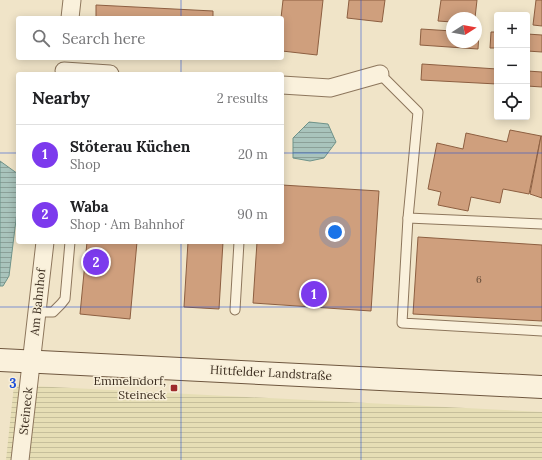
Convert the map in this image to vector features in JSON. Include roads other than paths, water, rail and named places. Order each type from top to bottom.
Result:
[{"type":"main road","name":"Hittfelder Landstraße","points":[[0,360],[542,387]]},
{"type":"street","points":[[70,16],[72,0]]},
{"type":"street","points":[[64,68],[95,72]]},
{"type":"street","points":[[284,85],[330,88],[380,74]]},
{"type":"street","name":"Am Bahnhof","points":[[31,362],[45,244]]},
{"type":"street","name":"Steineck","points":[[20,460],[31,362]]},
{"type":"lane","points":[[380,74],[418,112],[408,218],[402,323],[542,330]]},
{"type":"lane","points":[[408,218],[542,224]]},
{"type":"lane","points":[[37,312],[53,312],[65,299],[70,244]]},
{"type":"lane","points":[[235,310],[239,244]]},
{"type":"water","points":[[309,122],[328,124],[336,142],[324,158],[310,161],[293,158],[293,138]]},
{"type":"water","points":[[0,161],[16,173],[16,220],[9,276],[3,286],[0,286]]},
{"type":"place","name":"Waba","points":[[96,262]]},
{"type":"place","name":"Stöterau Küchen","points":[[314,294]]},
{"type":"place","name":"Emmelndorf, Steineck","points":[[174,388]]}]
